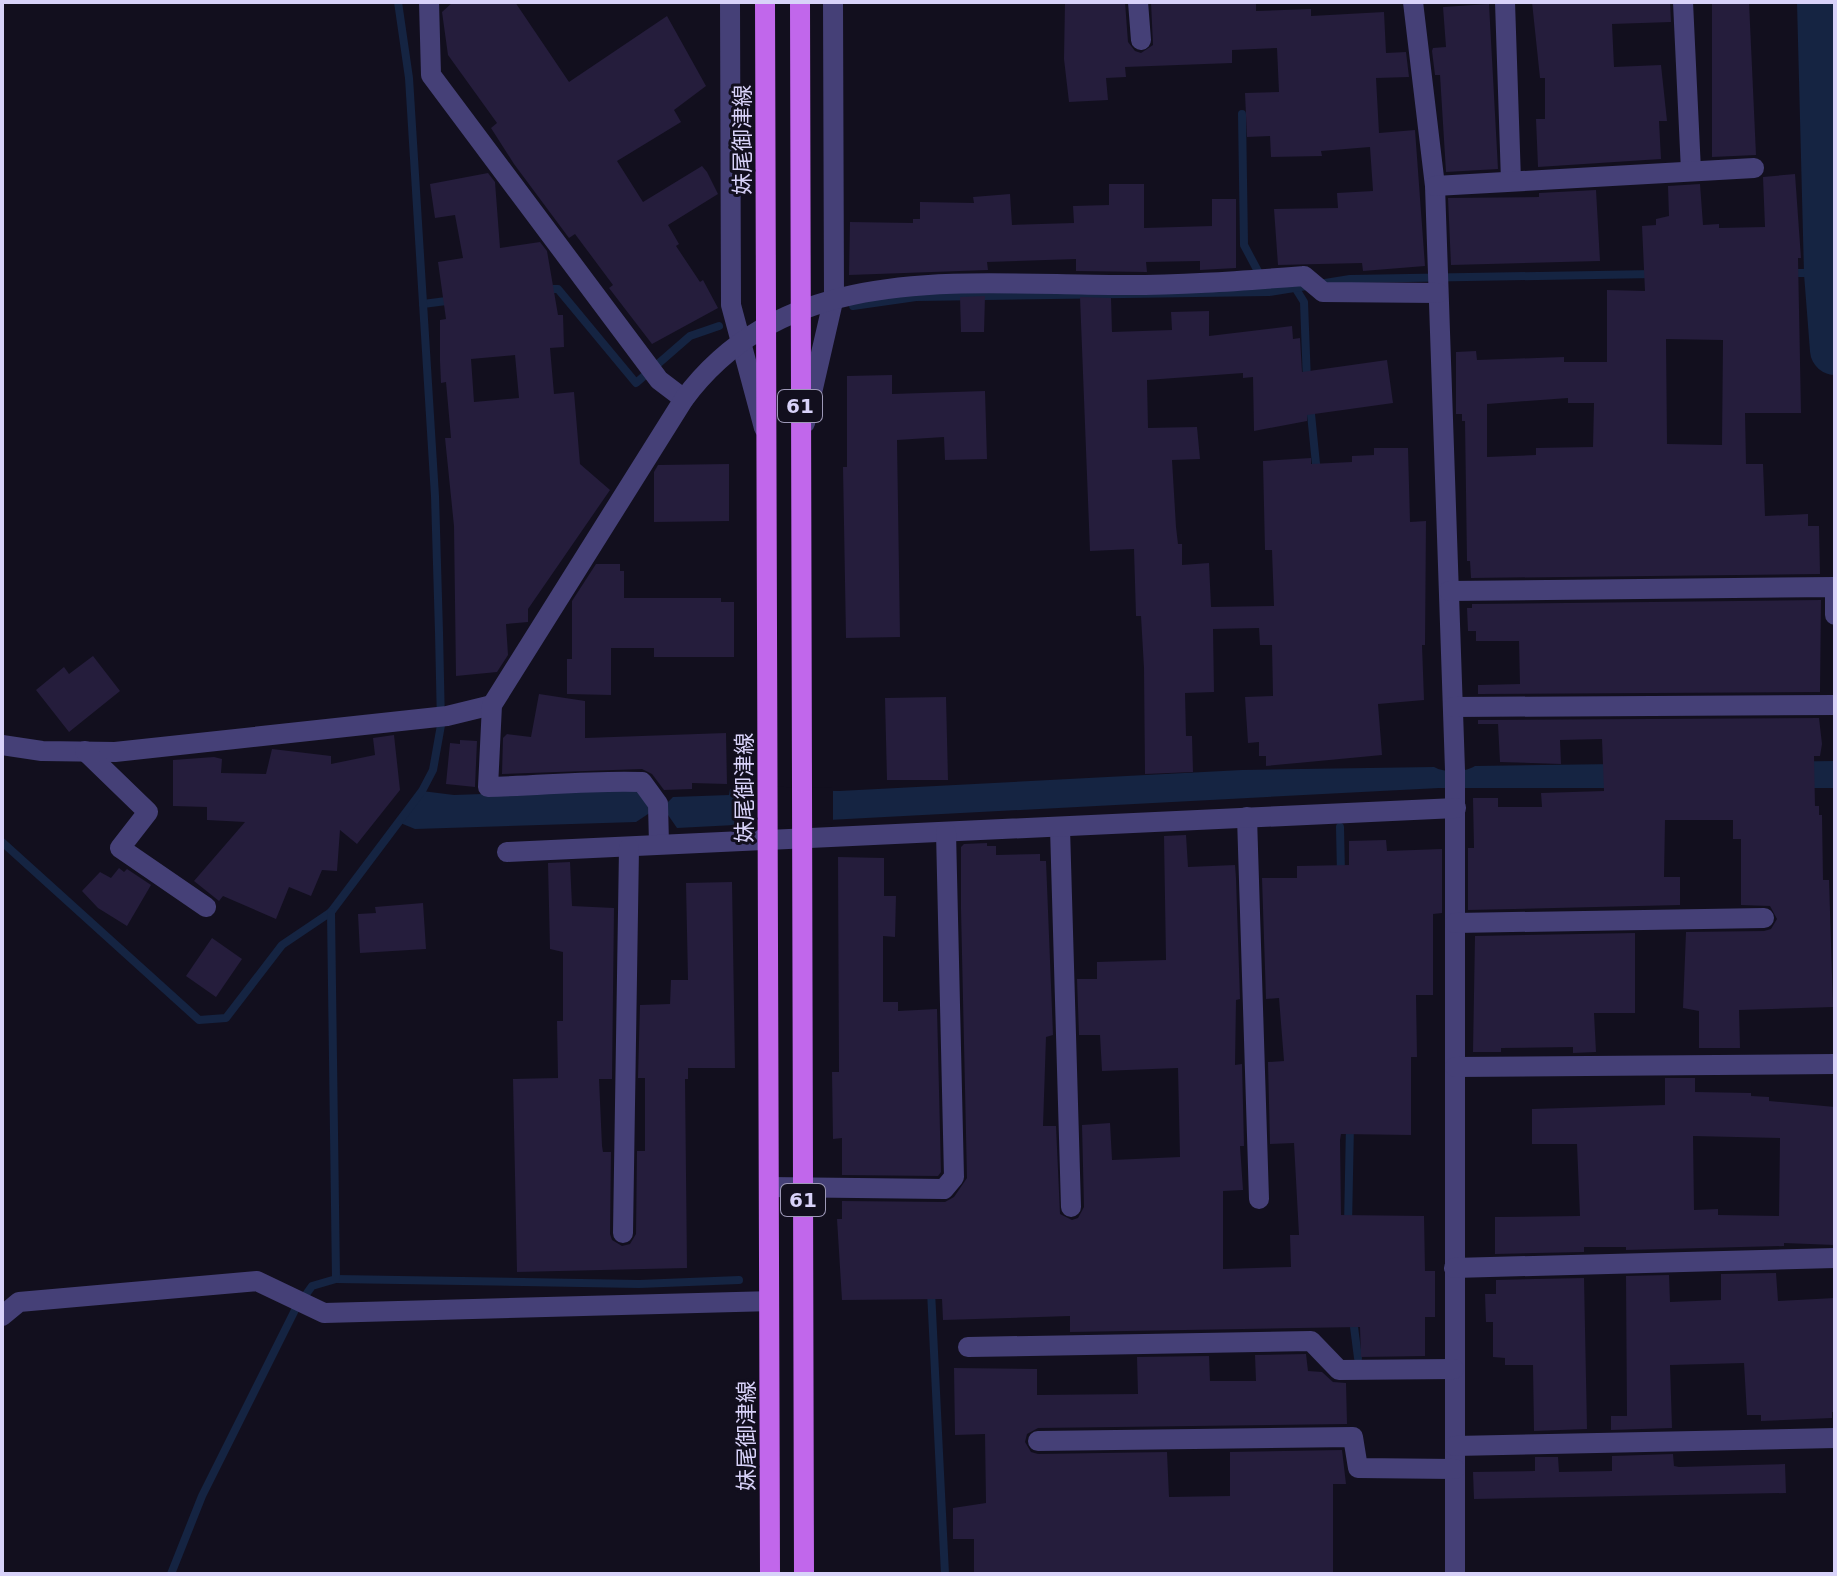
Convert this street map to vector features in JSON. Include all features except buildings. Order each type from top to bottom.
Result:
[{"type":"main road","name":"妹尾御津線","points":[[765,2],[769,447],[770,1574]]},
{"type":"main road","name":"61","points":[[800,2],[804,1574]]},
{"type":"street","points":[[429,2],[431,75],[659,380],[684,399]]},
{"type":"street","points":[[730,2],[731,305],[769,447]]},
{"type":"street","points":[[800,446],[834,297],[833,2]]},
{"type":"street","points":[[1138,2],[1141,40]]},
{"type":"street","points":[[1413,2],[1435,186],[1456,789],[1455,1574]]},
{"type":"street","points":[[1505,2],[1511,181]]},
{"type":"street","points":[[1683,2],[1691,171]]},
{"type":"street","points":[[1435,186],[1754,168]]},
{"type":"street","points":[[659,844],[658,808],[642,782],[595,780],[553,786],[488,787],[492,705],[684,399],[701,376],[739,340],[766,325],[834,297],[923,284],[1121,285],[1263,279],[1313,284],[1323,292],[1438,281]]},
{"type":"street","points":[[1449,591],[1835,587],[1835,615]]},
{"type":"street","points":[[2,745],[42,751],[115,752],[441,717],[492,705]]},
{"type":"street","points":[[1453,707],[1835,705]]},
{"type":"street","points":[[85,751],[148,812],[120,848],[206,907]]},
{"type":"street","points":[[507,852],[629,848],[768,833],[946,832],[1247,817],[1456,789]]},
{"type":"street","points":[[1247,817],[1259,1199]]},
{"type":"street","points":[[1060,828],[1071,1207]]},
{"type":"street","points":[[769,1187],[944,1189],[954,1177],[946,832]]},
{"type":"street","points":[[623,1233],[629,848]]},
{"type":"street","points":[[1455,923],[1764,918]]},
{"type":"street","points":[[1455,1067],[1835,1064]]},
{"type":"street","points":[[1454,1268],[1835,1258]]},
{"type":"street","points":[[2,1316],[19,1302],[257,1281],[324,1313],[769,1301]]},
{"type":"street","points":[[968,1347],[1311,1341],[1339,1370],[1454,1369]]},
{"type":"street","points":[[1038,1441],[1353,1437],[1358,1468],[1455,1469]]},
{"type":"street","points":[[1455,1446],[1835,1438]]},
{"type":"water","points":[[1835,761],[1835,788],[1439,788],[677,828],[666,812],[651,812],[636,822],[415,829],[398,822],[422,791],[454,795],[639,788],[666,804],[673,797],[729,795],[730,789],[839,791],[1242,770],[1434,767],[1454,771],[1475,766]]},
{"type":"pier","points":[[738,786],[833,788],[833,823],[738,829]]},
{"type":"waterway","points":[[2,842],[199,1020],[226,1018],[282,945],[331,912],[422,791],[433,770],[441,725],[435,496],[409,78],[398,2]]},
{"type":"waterway","points":[[1822,2],[1829,273],[1835,350]]},
{"type":"waterway","points":[[1242,114],[1244,245],[1261,277]]},
{"type":"waterway","points":[[1828,193],[1835,192]]},
{"type":"waterway","points":[[1787,273],[1829,273]]},
{"type":"waterway","points":[[853,306],[916,297],[1269,292],[1350,279],[1654,274]]},
{"type":"waterway","points":[[543,289],[558,289],[636,383],[690,336],[719,326]]},
{"type":"waterway","points":[[1296,289],[1304,302],[1307,382]]},
{"type":"waterway","points":[[423,304],[454,300]]},
{"type":"waterway","points":[[1310,404],[1317,474]]},
{"type":"waterway","points":[[1340,827],[1341,874]]},
{"type":"waterway","points":[[171,1574],[202,1496],[295,1310],[312,1286],[336,1279],[331,912]]},
{"type":"waterway","points":[[1348,1226],[1350,1124]]},
{"type":"waterway","points":[[336,1279],[639,1284],[739,1280]]},
{"type":"waterway","points":[[931,1291],[945,1574]]},
{"type":"waterway","points":[[1353,1319],[1358,1358]]}]
